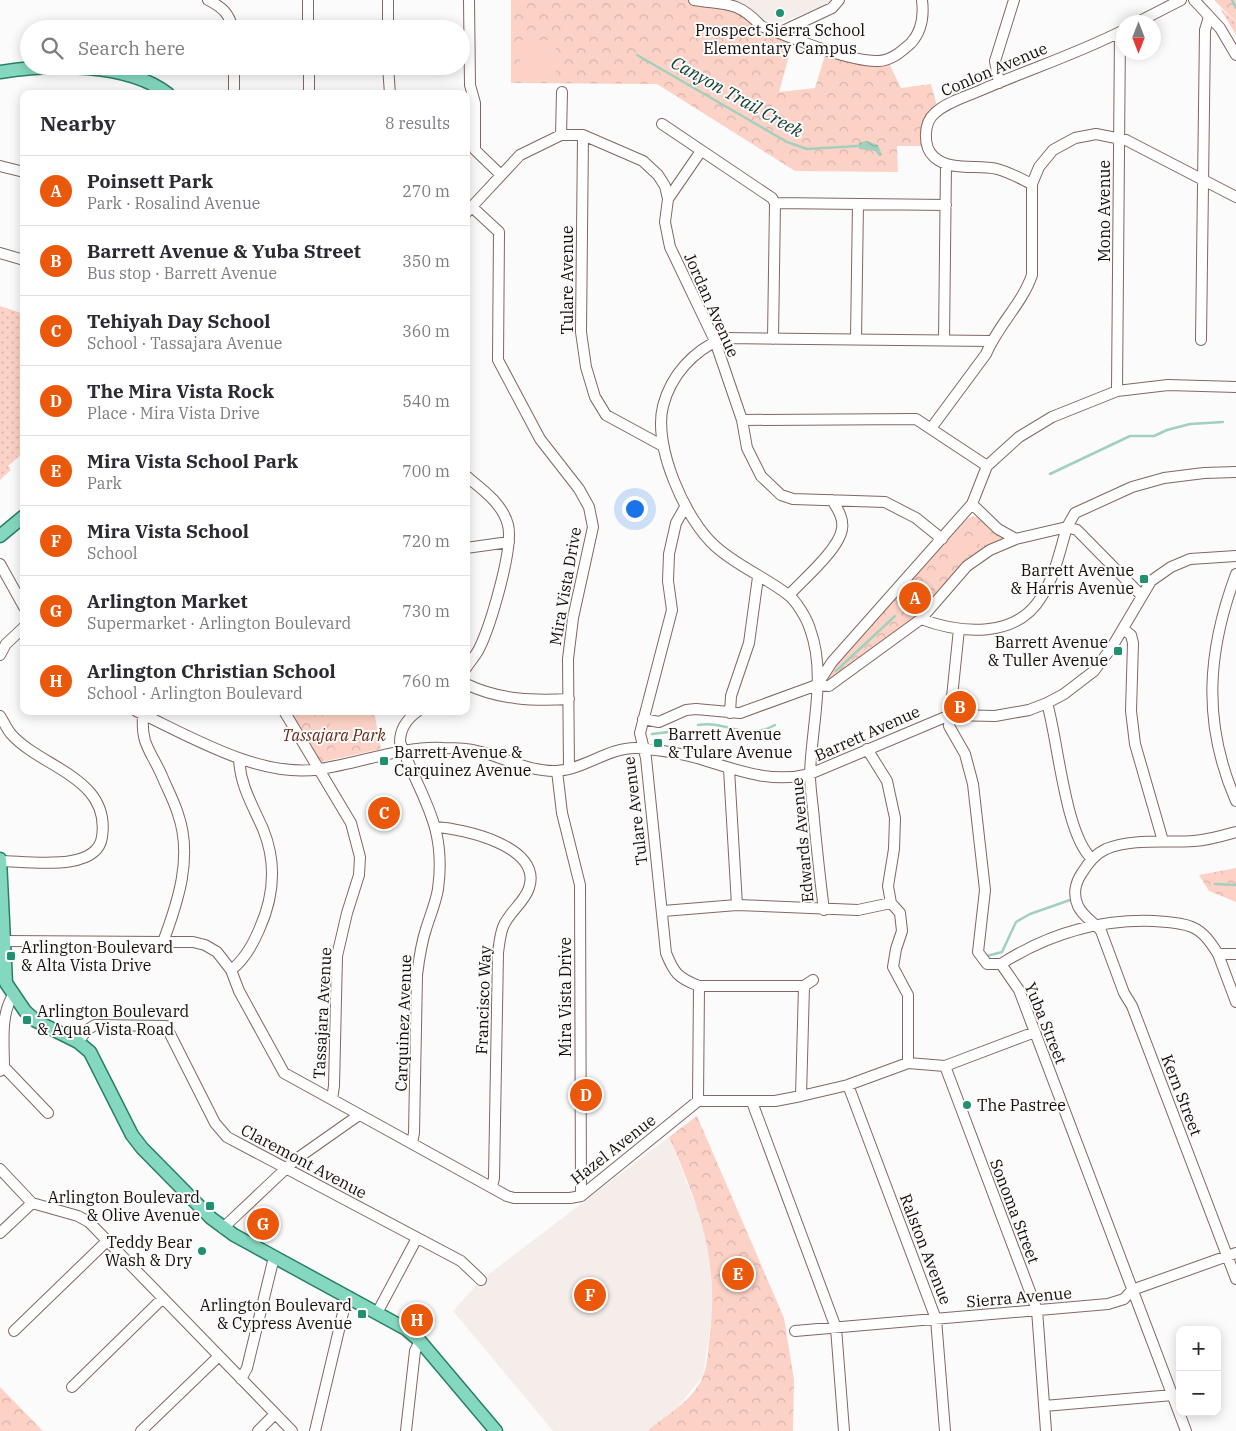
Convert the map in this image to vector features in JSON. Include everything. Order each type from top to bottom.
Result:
[{"type":"main road","points":[[0,72],[20,69]]},
{"type":"main road","points":[[130,75],[146,80],[162,90]]},
{"type":"main road","points":[[0,536],[20,519]]},
{"type":"main road","points":[[0,860],[6,984],[36,1021],[78,1042],[90,1052],[132,1134],[142,1148],[223,1228],[406,1329],[420,1341],[496,1431]]},
{"type":"street","points":[[208,0],[222,7],[230,16],[231,20]]},
{"type":"street","points":[[308,0],[308,20]]},
{"type":"street","points":[[388,0],[388,20]]},
{"type":"street","points":[[470,0],[470,85],[475,103],[475,150],[500,174]]},
{"type":"street","points":[[694,0],[728,3],[752,16],[760,26],[854,58],[880,62],[900,53],[915,38],[921,25],[922,0]]},
{"type":"street","points":[[782,34],[785,30],[832,8],[839,0]]},
{"type":"street","points":[[999,82],[995,61],[1014,0]]},
{"type":"street","points":[[1152,15],[1181,0]]},
{"type":"street","points":[[1194,0],[1220,28],[1236,54]]},
{"type":"street","points":[[1201,340],[1205,30],[1209,17]]},
{"type":"street","name":"Conlon Avenue","points":[[946,164],[935,157],[926,146],[926,128],[933,114],[999,82],[1116,33]]},
{"type":"street","name":"Mono Avenue","points":[[1118,391],[1121,60]]},
{"type":"street","points":[[234,75],[234,90]]},
{"type":"street","points":[[309,75],[309,90]]},
{"type":"street","points":[[389,75],[390,90]]},
{"type":"street","points":[[561,135],[562,92]]},
{"type":"street","points":[[662,124],[772,198],[776,203],[773,338]]},
{"type":"street","points":[[932,428],[986,354],[991,341],[1015,309],[1027,289],[1032,275],[1032,184],[1039,167],[1053,150],[1075,138],[1096,134],[1119,137],[1236,197]]},
{"type":"street","name":"Jordan Avenue","points":[[470,209],[500,174],[520,155],[561,135],[584,136],[643,161],[658,174],[665,186],[668,199],[665,222],[670,247],[715,341],[742,420],[747,448],[762,476],[781,495],[806,500],[885,502],[916,518],[942,540]]},
{"type":"street","name":"Tulare Avenue","points":[[584,136],[581,332],[586,367],[595,397],[606,415],[664,446]]},
{"type":"street","points":[[668,199],[701,151]]},
{"type":"street","points":[[944,340],[946,164],[998,169],[1032,184]]},
{"type":"street","points":[[0,166],[20,171]]},
{"type":"street","points":[[776,203],[946,205]]},
{"type":"street","points":[[856,339],[858,204]]},
{"type":"street","name":"Mira Vista Drive","points":[[470,211],[499,232],[498,360],[540,439],[579,489],[589,507],[593,527],[573,618],[568,659],[569,769]]},
{"type":"street","points":[[0,253],[20,259]]},
{"type":"street","points":[[715,341],[723,338],[773,338],[991,341]]},
{"type":"street","name":"Edwards Avenue","points":[[715,341],[680,368],[668,389],[662,408],[664,446],[672,477],[684,507],[714,546],[758,577],[789,595],[810,627],[817,656],[817,685],[810,774],[824,910]]},
{"type":"street","points":[[817,685],[832,662],[972,504],[987,466],[1019,437],[1052,417],[1118,391],[1168,385],[1236,387]]},
{"type":"street","points":[[742,420],[916,419],[987,466]]},
{"type":"street","points":[[921,619],[959,629],[984,630],[1008,626],[1028,614],[1042,596],[1056,563],[1067,527],[1075,513],[1132,486],[1174,477],[1236,472]]},
{"type":"street","points":[[470,480],[501,510],[509,526],[510,542],[492,615],[479,649],[470,662]]},
{"type":"street","points":[[789,595],[838,541],[843,527],[840,513],[832,500]]},
{"type":"street","points":[[972,504],[998,529],[1016,539]]},
{"type":"street","name":"Tulare Avenue","points":[[684,507],[676,523],[669,554],[668,581],[672,610],[640,733],[646,758],[666,953],[673,969],[683,980],[698,986]]},
{"type":"street","points":[[643,719],[659,722],[686,710],[696,709],[740,713],[817,685],[829,686],[921,619],[967,566],[990,550],[1016,539],[1067,527],[1077,530],[1141,595]]},
{"type":"street","points":[[470,547],[510,542]]},
{"type":"street","name":"Barrett Avenue","points":[[144,715],[239,758],[263,766],[290,771],[319,769],[404,751],[441,748],[476,750],[534,769],[557,771],[569,769],[618,751],[643,749],[685,755],[729,769],[771,778],[810,774],[950,715],[1010,714],[1047,703],[1069,690],[1094,670],[1124,629],[1141,595],[1151,581],[1171,567],[1190,559],[1210,556],[1236,556]]},
{"type":"street","points":[[0,564],[20,600]]},
{"type":"street","points":[[1236,574],[1222,614],[1214,650],[1210,694],[1216,740],[1236,801]]},
{"type":"street","points":[[730,713],[734,686],[749,643],[758,577]]},
{"type":"street","name":"Yuba Street","points":[[959,629],[949,726],[969,764],[981,850],[985,890],[978,952],[987,964],[1000,964],[1020,990],[1186,1431]]},
{"type":"street","points":[[1124,629],[1131,635],[1133,643],[1131,711],[1135,744],[1163,842]]},
{"type":"street","points":[[0,655],[6,644],[20,631]]},
{"type":"street","points":[[470,685],[511,698],[531,701],[569,699]]},
{"type":"street","points":[[1047,703],[1067,801],[1084,852],[1092,859],[1106,849],[1163,842],[1195,841],[1236,832]]},
{"type":"street","points":[[140,715],[143,739],[179,816],[184,844],[183,873],[177,906],[164,942]]},
{"type":"street","name":"Tassajara Avenue","points":[[286,715],[351,823],[360,857],[359,875],[345,920],[337,956],[334,1086],[332,1098]]},
{"type":"street","name":"Carquinez Avenue","points":[[412,1143],[414,1133],[417,975],[420,953],[438,890],[440,858],[436,827],[421,785],[404,751],[400,734],[408,719],[413,715]]},
{"type":"street","points":[[0,716],[11,734],[29,750],[77,779],[83,785],[98,806],[103,829],[102,841],[96,850],[81,861],[0,860]]},
{"type":"street","points":[[867,749],[886,781],[892,799],[895,818],[894,849],[888,886],[891,903],[900,913],[902,931],[893,967],[908,995],[908,1063]]},
{"type":"street","points":[[231,970],[238,965],[257,934],[266,914],[271,894],[273,862],[263,829],[245,794],[240,776],[239,758]]},
{"type":"street","points":[[729,769],[737,905]]},
{"type":"street","name":"Mira Vista Drive","points":[[557,771],[562,813],[580,885],[581,1196]]},
{"type":"street","name":"Francisco Way","points":[[436,827],[460,829],[508,847],[526,865],[529,874],[530,886],[524,899],[504,926],[498,953],[494,1178],[492,1186]]},
{"type":"street","name":"Kern Street","points":[[1092,859],[1079,878],[1075,893],[1078,906],[1087,920],[1095,924],[1101,931],[1124,993],[1132,1006],[1232,1255],[1236,1279]]},
{"type":"street","points":[[663,911],[737,905],[858,910],[891,903]]},
{"type":"street","points":[[1000,964],[1051,938],[1095,924],[1133,920],[1174,922],[1192,927],[1207,937],[1218,954],[1236,1002]]},
{"type":"street","name":"Hazel Avenue","points":[[4,941],[193,942],[205,945],[217,952],[231,970],[239,991],[284,1073],[514,1198],[570,1198],[581,1196],[698,1101]]},
{"type":"street","points":[[1218,954],[1236,954]]},
{"type":"street","points":[[813,980],[804,986],[698,986],[698,1101],[775,1102],[848,1085],[908,1063],[944,1066],[1035,1032]]},
{"type":"street","points":[[801,1096],[804,986]]},
{"type":"street","points":[[14,994],[5,1012],[2,1069],[48,1113]]},
{"type":"street","name":"Claremont Avenue","points":[[78,1042],[87,1030],[95,1025],[166,1026],[216,1123],[227,1138],[461,1261],[481,1280]]},
{"type":"street","name":"Sonoma Street","points":[[944,1066],[1037,1310],[1046,1431]]},
{"type":"street","name":"Ralston Avenue","points":[[848,1085],[936,1319],[945,1431]]},
{"type":"street","points":[[752,1102],[836,1328],[844,1431]]},
{"type":"street","points":[[223,1228],[286,1168],[359,1114]]},
{"type":"street","points":[[0,1169],[32,1203],[78,1216],[89,1222],[292,1431]]},
{"type":"street","points":[[0,1233],[32,1203]]},
{"type":"street","points":[[377,1313],[417,1238]]},
{"type":"street","points":[[14,1331],[107,1241]]},
{"type":"street","name":"Sierra Avenue","points":[[795,1331],[1108,1304],[1124,1298],[1132,1290],[1232,1255]]},
{"type":"street","points":[[241,1379],[247,1368],[274,1257]]},
{"type":"street","points":[[315,1431],[347,1296]]},
{"type":"street","points":[[72,1387],[163,1298]]},
{"type":"street","points":[[406,1431],[415,1351],[420,1341]]},
{"type":"street","points":[[141,1431],[219,1356]]},
{"type":"street","points":[[1044,1406],[1173,1395]]},
{"type":"street","points":[[258,1431],[276,1414]]},
{"type":"shaded area","name":"Prospect Sierra School Elementary Campus","points":[[735,0],[831,0],[823,6],[777,24],[761,18]]},
{"type":"shaded area","points":[[669,1137],[702,1221],[711,1259],[713,1309],[703,1376],[678,1407],[647,1431],[553,1431],[453,1311],[481,1280]]},
{"type":"green space","points":[[511,0],[695,0],[728,3],[794,38],[779,92],[815,88],[827,49],[887,59],[901,88],[931,84],[938,110],[933,114],[926,146],[897,146],[898,172],[795,171],[657,84],[511,83]]},
{"type":"green space","points":[[1214,0],[1236,0],[1236,22]]},
{"type":"green space","points":[[1220,8],[1236,22],[1236,35]]},
{"type":"green space","points":[[520,40],[556,40],[556,80],[520,80]]},
{"type":"green space","points":[[0,306],[20,313],[20,456],[8,466],[11,470],[0,480]]},
{"type":"green space","points":[[973,516],[984,521],[1002,536],[1001,541],[917,617],[832,679],[826,678],[835,665],[943,544],[965,520]]},
{"type":"green space","points":[[983,526],[993,537],[982,547],[972,536]]},
{"type":"green space","points":[[958,535],[973,551],[963,560],[948,545]]},
{"type":"green space","name":"Tassajara Park","points":[[292,715],[375,715],[381,749],[321,762]]},
{"type":"green space","points":[[328,715],[366,715],[372,742],[335,750]]},
{"type":"green space","points":[[1236,868],[1236,902],[1209,891],[1199,875]]},
{"type":"green space","points":[[697,1116],[784,1318],[794,1380],[793,1431],[647,1431],[686,1400],[699,1385],[707,1361],[712,1307],[712,1281],[709,1256],[698,1210],[669,1137]]},
{"type":"green space","points":[[0,1387],[43,1431],[0,1431]]},
{"type":"water","points":[[867,141],[878,145],[882,155],[879,156],[875,151],[859,149],[859,143]]},
{"type":"waterway","points":[[1232,0],[1236,8]]},
{"type":"waterway","name":"Canyon Trail Creek","points":[[637,55],[787,142],[807,149],[858,146]]},
{"type":"waterway","points":[[1050,474],[1130,436],[1154,436],[1167,430],[1190,424],[1223,422]]},
{"type":"waterway","points":[[836,671],[895,616]]},
{"type":"waterway","points":[[698,725],[718,725],[745,731],[764,730],[775,725]]},
{"type":"waterway","points":[[652,734],[669,732]]},
{"type":"waterway","points":[[1215,884],[1236,885]]},
{"type":"waterway","points":[[987,956],[1002,952],[1016,922],[1030,914],[1070,900]]},
{"type":"place","name":"Prospect Sierra School Elementary Campus","points":[[780,13]]},
{"type":"place","name":"Barrett Avenue & Harris Avenue","points":[[1144,579]]},
{"type":"place","name":"Poinsett Park","points":[[915,598]]},
{"type":"place","name":"Barrett Avenue & Tuller Avenue","points":[[1118,651]]},
{"type":"place","name":"Barrett Avenue & Yuba Street","points":[[960,707]]},
{"type":"place","name":"Barrett Avenue & Tulare Avenue","points":[[658,743]]},
{"type":"place","name":"Barrett Avenue & Carquinez Avenue","points":[[384,761]]},
{"type":"place","name":"Tehiyah Day School","points":[[384,813]]},
{"type":"place","name":"Arlington Boulevard & Alta Vista Drive","points":[[11,956]]},
{"type":"place","name":"Arlington Boulevard & Aqua Vista Road","points":[[27,1020]]},
{"type":"place","name":"The Mira Vista Rock","points":[[586,1095]]},
{"type":"place","name":"The Pastree","points":[[967,1105]]},
{"type":"place","name":"Arlington Boulevard & Olive Avenue","points":[[210,1206]]},
{"type":"place","name":"Arlington Market","points":[[263,1224]]},
{"type":"place","name":"Teddy Bear Wash & Dry","points":[[202,1251]]},
{"type":"place","name":"Mira Vista School Park","points":[[738,1274]]},
{"type":"place","name":"Mira Vista School","points":[[590,1295]]},
{"type":"place","name":"Arlington Boulevard & Cypress Avenue","points":[[362,1314]]},
{"type":"place","name":"Arlington Christian School","points":[[417,1320]]}]
